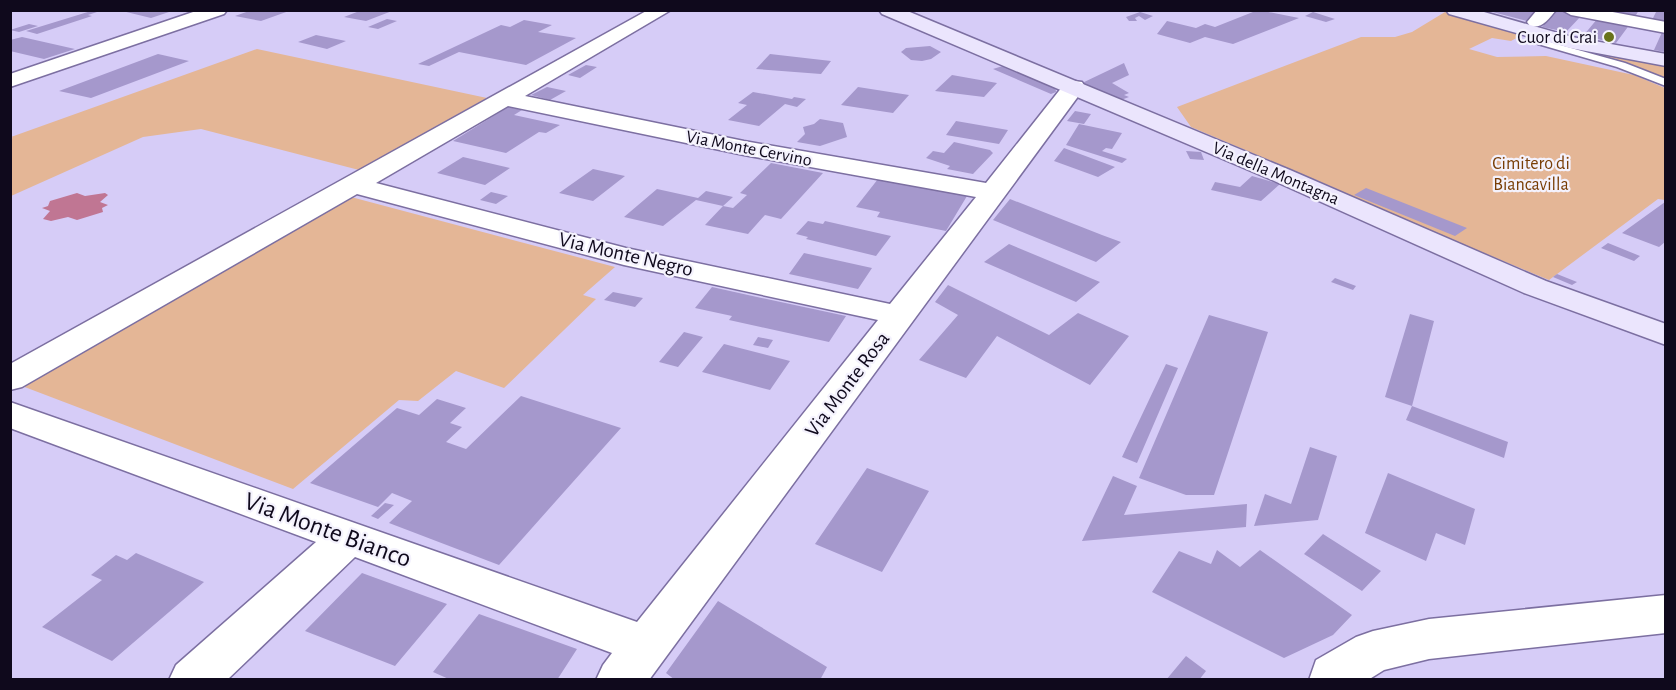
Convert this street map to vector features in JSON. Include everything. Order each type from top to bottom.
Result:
[{"type":"street","points":[[10,81],[218,10]]},
{"type":"street","points":[[10,379],[662,10]]},
{"type":"street","name":"Via della Montagna","points":[[888,10],[1281,175],[1534,287],[1602,314],[1665,335]]},
{"type":"street","points":[[1455,10],[1542,23],[1640,55],[1665,60]]},
{"type":"street","points":[[1571,10],[1646,17],[1665,28]]},
{"type":"street","points":[[1575,36],[1593,12]]},
{"type":"street","points":[[1640,55],[1650,34],[1646,17]]},
{"type":"street","name":"Via Monte Rosa","points":[[620,680],[1074,87]]},
{"type":"street","name":"Via Monte Cervino","points":[[506,99],[744,148],[993,192]]},
{"type":"street","name":"Via Monte Negro","points":[[354,185],[624,256],[899,315]]},
{"type":"street","name":"Via Monte Bianco","points":[[10,414],[646,645]]},
{"type":"street","points":[[193,680],[349,537]]},
{"type":"street","points":[[1333,680],[1333,675],[1373,652],[1429,639],[1665,614]]},
{"type":"lane","points":[[1542,23],[1542,42],[1622,65],[1665,83]]},
{"type":"green space","name":"Cimitero di Biancavilla","points":[[1445,12],[1515,31],[1520,36],[1511,41],[1492,38],[1469,49],[1497,57],[1546,56],[1634,75],[1665,88],[1665,200],[1658,199],[1549,280],[1344,195],[1337,189],[1191,127],[1177,107],[1361,37],[1395,37],[1412,32]]},
{"type":"green space","points":[[1561,46],[1665,64],[1665,79],[1625,63]]},
{"type":"green space","points":[[257,49],[487,98],[359,170],[201,129],[143,137],[11,196],[10,139],[13,138],[11,137]]},
{"type":"green space","points":[[351,197],[615,267],[583,295],[596,299],[504,388],[456,371],[418,401],[399,400],[293,489],[22,386]]},
{"type":"shaded area","points":[[77,193],[85,196],[105,193],[108,195],[100,202],[108,205],[102,208],[103,212],[77,220],[68,217],[51,221],[43,219],[50,211],[42,208],[48,206],[50,201]]},
{"type":"building","points":[[118,10],[172,10],[172,11],[151,18]]},
{"type":"building","points":[[252,10],[289,11],[261,21],[235,16]]},
{"type":"building","points":[[362,10],[392,11],[366,21],[344,17]]},
{"type":"building","points":[[1258,10],[1299,18],[1233,44],[1205,37],[1190,43],[1157,34],[1167,21],[1196,28],[1205,24],[1215,27]]},
{"type":"building","points":[[1485,10],[1537,10],[1527,21]]},
{"type":"building","points":[[1557,10],[1582,15],[1566,32],[1542,27]]},
{"type":"building","points":[[1603,10],[1639,10],[1633,20]]},
{"type":"building","points":[[1657,10],[1665,10],[1665,27],[1650,24]]},
{"type":"building","points":[[91,11],[97,12],[88,15],[92,16],[37,34],[26,31]]},
{"type":"building","points":[[1140,12],[1153,16],[1145,20],[1139,16],[1135,18],[1137,21],[1129,21],[1126,17]]},
{"type":"building","points":[[1313,12],[1335,19],[1326,22],[1305,16]]},
{"type":"building","points":[[1598,18],[1630,24],[1616,43],[1583,36]]},
{"type":"building","points":[[387,19],[397,21],[378,29],[368,27]]},
{"type":"building","points":[[524,20],[552,25],[538,32],[576,38],[526,65],[459,52],[429,66],[418,64],[501,25],[510,27]]},
{"type":"building","points":[[29,24],[38,26],[19,32],[10,30]]},
{"type":"building","points":[[1665,30],[1665,52],[1654,50]]},
{"type":"building","points":[[316,35],[346,41],[327,49],[298,42]]},
{"type":"building","points":[[22,37],[75,49],[44,59],[10,51],[10,40]]},
{"type":"building","points":[[930,46],[941,52],[931,59],[922,61],[911,60],[901,52],[906,48]]},
{"type":"building","points":[[158,54],[189,61],[91,98],[59,91]]},
{"type":"building","points":[[770,54],[831,61],[821,74],[756,69]]},
{"type":"building","points":[[1124,63],[1129,75],[1112,83],[1129,93],[1124,95],[1129,97],[1121,100],[1080,84]]},
{"type":"building","points":[[586,65],[597,67],[580,78],[568,75]]},
{"type":"building","points":[[1006,65],[1055,86],[1056,92],[1051,94],[993,69]]},
{"type":"building","points":[[952,75],[997,83],[984,97],[935,91]]},
{"type":"building","points":[[547,87],[566,91],[550,100],[531,95]]},
{"type":"building","points":[[858,87],[909,95],[893,113],[841,105]]},
{"type":"building","points":[[753,92],[792,99],[794,97],[806,99],[797,107],[785,104],[759,126],[728,120],[747,105],[738,103]]},
{"type":"building","points":[[508,107],[522,110],[514,115],[560,125],[546,133],[539,132],[506,153],[453,141]]},
{"type":"building","points":[[1075,111],[1091,114],[1084,124],[1067,121]]},
{"type":"building","points":[[820,119],[843,123],[847,137],[820,146],[797,142],[805,134],[803,127],[814,124]]},
{"type":"building","points":[[956,121],[1008,130],[999,144],[946,135]]},
{"type":"building","points":[[1079,124],[1122,133],[1112,149],[1106,148],[1102,151],[1127,159],[1122,163],[1066,145]]},
{"type":"building","points":[[954,142],[990,150],[993,153],[973,174],[947,169],[950,166],[926,158],[933,151],[944,153]]},
{"type":"building","points":[[1064,148],[1115,167],[1098,177],[1054,161]]},
{"type":"building","points":[[1186,151],[1201,152],[1204,160],[1190,159]]},
{"type":"building","points":[[463,157],[510,168],[485,185],[437,173]]},
{"type":"building","points":[[771,163],[823,173],[781,219],[765,215],[748,234],[705,225],[723,206],[733,208],[747,195],[740,193]]},
{"type":"building","points":[[593,169],[625,176],[593,201],[559,193]]},
{"type":"building","points":[[1252,176],[1280,184],[1261,201],[1211,190],[1215,182],[1240,187]]},
{"type":"building","points":[[878,179],[967,196],[946,231],[877,217],[880,212],[856,207]]},
{"type":"building","points":[[1366,188],[1467,228],[1455,236],[1354,195]]},
{"type":"building","points":[[657,189],[698,198],[706,191],[733,197],[723,206],[696,200],[663,226],[624,217]]},
{"type":"building","points":[[491,192],[508,196],[496,204],[480,200]]},
{"type":"building","points":[[1010,199],[1121,242],[1096,262],[993,220]]},
{"type":"building","points":[[1665,202],[1665,242],[1659,247],[1622,233]]},
{"type":"building","points":[[808,221],[823,224],[825,221],[891,236],[876,256],[806,239],[808,237],[796,234]]},
{"type":"building","points":[[1608,243],[1640,256],[1634,261],[1601,248]]},
{"type":"building","points":[[1009,244],[1100,282],[1076,302],[984,262]]},
{"type":"building","points":[[804,253],[872,268],[858,289],[789,274]]},
{"type":"building","points":[[1557,274],[1577,282],[1572,285],[1553,277]]},
{"type":"building","points":[[1335,278],[1356,286],[1353,290],[1331,282]]},
{"type":"building","points":[[948,285],[1049,335],[1078,313],[1129,336],[1090,385],[997,336],[966,378],[919,360],[958,315],[935,302]]},
{"type":"building","points":[[712,287],[846,316],[829,342],[729,320],[732,316],[695,308]]},
{"type":"building","points":[[613,292],[643,298],[635,307],[604,300]]},
{"type":"building","points":[[1410,314],[1434,321],[1412,406],[1385,397]]},
{"type":"building","points":[[1209,315],[1268,332],[1214,495],[1186,495],[1139,478]]},
{"type":"building","points":[[684,332],[703,337],[678,367],[659,362]]},
{"type":"building","points":[[758,337],[773,340],[768,348],[753,345]]},
{"type":"building","points":[[724,344],[790,361],[770,390],[702,372]]},
{"type":"building","points":[[1166,364],[1178,368],[1137,463],[1122,457]]},
{"type":"building","points":[[521,396],[621,428],[499,565],[389,523],[412,501],[392,493],[378,507],[310,483],[397,408],[419,415],[437,399],[466,408],[450,423],[462,427],[446,442],[466,449]]},
{"type":"building","points":[[1412,406],[1508,442],[1504,458],[1406,420]]},
{"type":"building","points":[[1310,447],[1337,456],[1318,520],[1254,526],[1265,494],[1291,504]]},
{"type":"building","points":[[867,468],[929,491],[882,572],[815,544]]},
{"type":"building","points":[[1388,473],[1475,509],[1465,545],[1436,533],[1426,561],[1365,533]]},
{"type":"building","points":[[1113,476],[1137,486],[1124,515],[1247,504],[1246,527],[1082,541]]},
{"type":"building","points":[[385,503],[394,505],[378,519],[371,516]]},
{"type":"building","points":[[1323,534],[1381,571],[1362,591],[1304,554]]},
{"type":"building","points":[[1217,550],[1240,567],[1260,550],[1352,615],[1333,635],[1284,658],[1152,592],[1179,551],[1211,564]]},
{"type":"building","points":[[136,553],[204,582],[112,661],[42,627],[102,580],[91,575],[116,555],[127,560]]},
{"type":"building","points":[[362,573],[447,604],[395,666],[305,631]]},
{"type":"building","points":[[718,601],[827,667],[820,680],[675,680],[666,673]]},
{"type":"building","points":[[479,614],[577,649],[557,680],[451,680],[433,672]]},
{"type":"building","points":[[1186,656],[1206,671],[1199,680],[1166,680]]},
{"type":"place","name":"Cuor di Crai","points":[[1609,37]]}]
